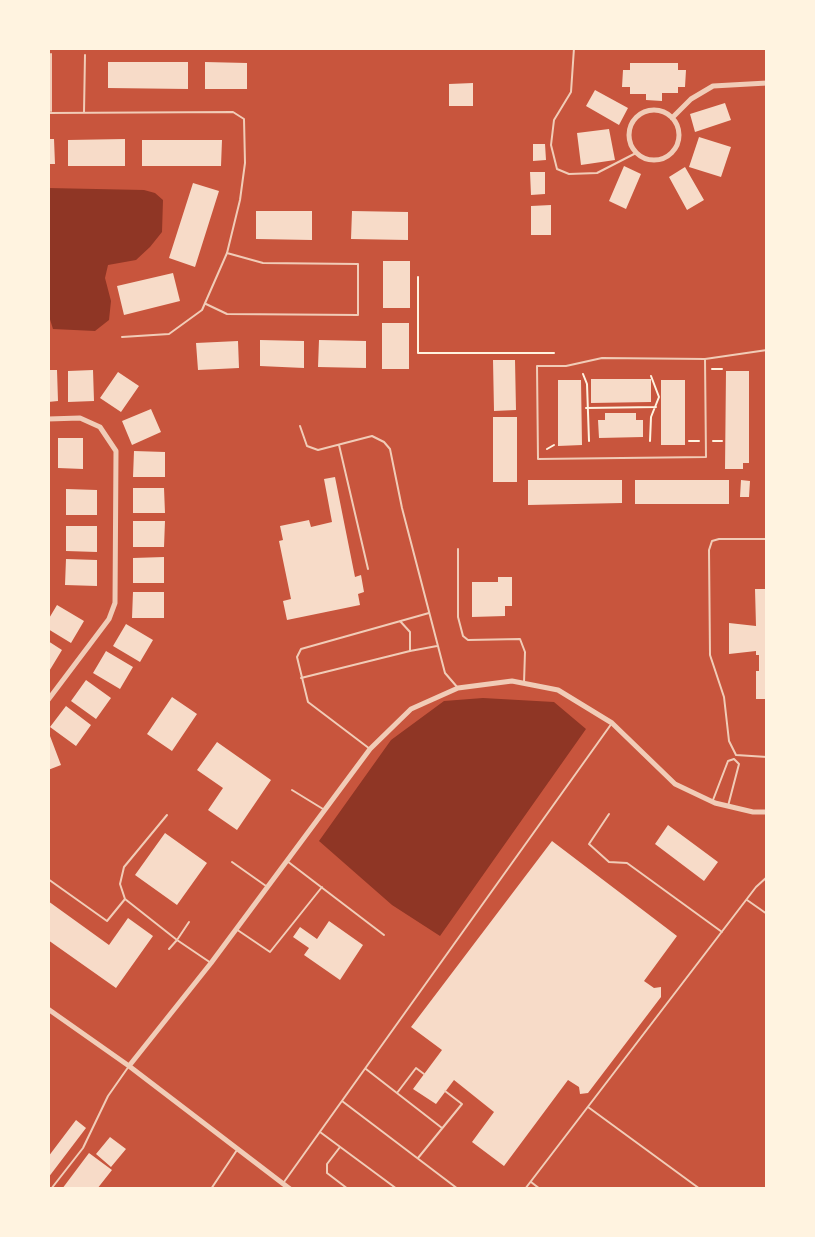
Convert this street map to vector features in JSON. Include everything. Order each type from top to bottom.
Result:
[{"type":"street","points":[[672,118],[691,99],[713,86],[767,83]]},
{"type":"street","points":[[651,111],[666,113],[672,118],[679,134],[678,142],[668,156],[651,160],[636,153],[632,147],[629,131],[637,117],[651,111]]},
{"type":"street","points":[[48,419],[80,418],[100,427],[116,451],[115,603],[108,619],[48,700]]},
{"type":"street","points":[[129,1066],[211,963],[370,749],[411,709],[458,688],[512,681],[558,690],[612,723],[675,784],[712,802],[753,812],[767,812]]},
{"type":"street","points":[[48,1009],[129,1066],[290,1189]]},
{"type":"lane","points":[[574,48],[571,92],[554,120],[551,145],[557,169],[569,174],[597,173],[636,153]]},
{"type":"lane","points":[[51,54],[49,113],[233,112],[240,114],[244,119],[244,163],[240,200],[227,252],[206,304],[186,324],[169,334],[122,336]]},
{"type":"lane","points":[[84,113],[85,55]]},
{"type":"lane","points":[[206,304],[227,314],[358,315],[358,264],[263,263],[227,252]]},
{"type":"lane","points":[[705,359],[706,457],[538,459],[537,366],[566,366],[602,358],[705,359],[767,350]]},
{"type":"lane","points":[[300,426],[307,446],[318,450],[372,436],[390,448],[445,673],[458,688]]},
{"type":"lane","points":[[339,445],[368,569]]},
{"type":"lane","points":[[728,806],[739,764],[729,741],[724,697],[710,655],[709,550],[712,541],[719,539],[767,538]]},
{"type":"lane","points":[[458,549],[458,617],[463,636],[468,640],[520,639],[525,651],[524,683]]},
{"type":"lane","points":[[370,749],[308,702],[297,657],[301,649],[429,613]]},
{"type":"lane","points":[[400,621],[410,632],[410,651]]},
{"type":"lane","points":[[301,678],[438,645]]},
{"type":"lane","points":[[283,1184],[612,723]]},
{"type":"lane","points":[[712,802],[728,761],[735,757],[767,757]]},
{"type":"lane","points":[[292,790],[325,810]]},
{"type":"lane","points":[[609,814],[589,844],[609,862],[627,863],[722,932]]},
{"type":"lane","points":[[167,815],[124,867],[120,884],[125,899],[177,940],[211,963]]},
{"type":"lane","points":[[287,861],[384,935]]},
{"type":"lane","points":[[232,862],[268,887]]},
{"type":"lane","points":[[525,1189],[747,899],[767,877]]},
{"type":"lane","points":[[48,879],[107,921],[125,899]]},
{"type":"lane","points":[[236,929],[270,952],[322,887]]},
{"type":"lane","points":[[747,899],[767,914]]},
{"type":"lane","points":[[169,950],[189,922]]},
{"type":"lane","points":[[51,1189],[83,1148],[108,1096],[129,1066]]},
{"type":"lane","points":[[366,1068],[442,1128]]},
{"type":"lane","points":[[397,1092],[416,1068],[424,1074]]},
{"type":"lane","points":[[418,1158],[462,1104],[445,1091]]},
{"type":"lane","points":[[342,1101],[458,1189]]},
{"type":"lane","points":[[588,1107],[700,1189]]},
{"type":"lane","points":[[320,1132],[397,1189]]},
{"type":"lane","points":[[340,1147],[327,1164],[327,1173],[348,1189]]},
{"type":"lane","points":[[211,1189],[237,1150]]},
{"type":"lane","points":[[531,1182],[540,1189]]},
{"type":"path","points":[[418,277],[418,353],[554,353]]},
{"type":"path","points":[[711,369],[722,369]]},
{"type":"path","points":[[583,374],[587,384],[586,408],[589,441]]},
{"type":"path","points":[[650,441],[651,417],[656,407],[658,393],[651,376]]},
{"type":"path","points":[[586,408],[656,407]]},
{"type":"path","points":[[689,441],[699,441]]},
{"type":"path","points":[[712,441],[722,441]]},
{"type":"path","points":[[547,449],[554,445]]},
{"type":"shaded area","points":[[48,188],[144,190],[155,193],[163,200],[162,232],[150,247],[136,260],[108,265],[105,278],[111,301],[109,320],[95,331],[53,329],[48,313]]},
{"type":"shaded area","points":[[483,698],[554,702],[586,729],[440,936],[392,905],[319,841],[391,740],[444,701]]},
{"type":"building","points":[[108,62],[188,62],[188,89],[108,88]]},
{"type":"building","points":[[205,62],[247,63],[247,89],[205,89]]},
{"type":"building","points":[[630,63],[678,63],[678,70],[686,70],[685,87],[678,87],[678,93],[662,93],[662,101],[646,100],[646,94],[630,94],[630,87],[622,87],[623,70],[630,70]]},
{"type":"building","points":[[473,83],[473,106],[449,106],[449,84]]},
{"type":"building","points":[[595,90],[628,108],[619,125],[586,106]]},
{"type":"building","points":[[725,103],[731,120],[695,132],[690,114]]},
{"type":"building","points":[[609,129],[615,160],[581,165],[577,133]]},
{"type":"building","points":[[699,137],[731,147],[721,177],[689,167]]},
{"type":"building","points":[[48,139],[54,139],[55,164],[48,164]]},
{"type":"building","points":[[125,139],[125,166],[68,166],[68,140]]},
{"type":"building","points":[[142,140],[222,140],[221,166],[142,166]]},
{"type":"building","points":[[533,144],[545,144],[546,160],[533,161]]},
{"type":"building","points":[[624,166],[641,174],[626,209],[609,201]]},
{"type":"building","points":[[685,167],[704,200],[687,210],[669,177]]},
{"type":"building","points":[[530,172],[545,172],[545,194],[531,195]]},
{"type":"building","points":[[193,183],[219,191],[195,267],[169,258]]},
{"type":"building","points":[[551,205],[551,235],[531,235],[531,206]]},
{"type":"building","points":[[256,211],[312,211],[312,240],[256,239]]},
{"type":"building","points":[[352,211],[408,212],[408,240],[351,239]]},
{"type":"building","points":[[383,261],[410,261],[410,308],[383,308]]},
{"type":"building","points":[[173,273],[180,301],[124,315],[117,286]]},
{"type":"building","points":[[382,323],[409,323],[409,369],[382,369]]},
{"type":"building","points":[[260,340],[304,341],[304,368],[260,366]]},
{"type":"building","points":[[319,340],[366,341],[366,368],[318,367]]},
{"type":"building","points":[[238,341],[239,368],[198,370],[196,343]]},
{"type":"building","points":[[493,360],[515,360],[516,410],[494,411]]},
{"type":"building","points":[[48,370],[57,370],[58,401],[48,402]]},
{"type":"building","points":[[93,370],[94,401],[68,402],[68,371]]},
{"type":"building","points":[[726,371],[749,371],[749,463],[743,463],[743,469],[725,469]]},
{"type":"building","points":[[118,372],[139,386],[121,412],[100,398]]},
{"type":"building","points":[[591,379],[651,379],[651,402],[591,403]]},
{"type":"building","points":[[558,380],[581,380],[582,445],[558,446]]},
{"type":"building","points":[[661,380],[685,380],[685,445],[661,445]]},
{"type":"building","points":[[151,409],[161,432],[132,445],[122,421]]},
{"type":"building","points":[[605,413],[636,413],[636,420],[643,420],[643,437],[599,438],[598,420],[605,420]]},
{"type":"building","points":[[493,417],[517,417],[517,482],[493,482]]},
{"type":"building","points":[[48,438],[50,438],[50,469],[48,469]]},
{"type":"building","points":[[58,438],[83,438],[83,469],[58,468]]},
{"type":"building","points":[[134,451],[165,452],[165,477],[133,477]]},
{"type":"building","points":[[335,477],[355,577],[361,575],[364,592],[358,594],[360,605],[287,620],[283,601],[291,599],[279,541],[283,540],[280,526],[309,520],[311,527],[332,522],[324,479]]},
{"type":"building","points":[[528,480],[622,480],[622,503],[528,505]]},
{"type":"building","points":[[635,480],[729,480],[729,504],[635,504]]},
{"type":"building","points":[[741,480],[750,481],[749,497],[740,497]]},
{"type":"building","points":[[133,488],[164,488],[165,513],[133,513]]},
{"type":"building","points":[[66,489],[97,490],[97,515],[66,515]]},
{"type":"building","points":[[133,521],[165,521],[164,547],[133,547]]},
{"type":"building","points":[[66,526],[97,526],[97,552],[66,551]]},
{"type":"building","points":[[164,557],[164,583],[133,583],[133,558]]},
{"type":"building","points":[[66,559],[97,560],[97,586],[65,585]]},
{"type":"building","points":[[498,577],[512,577],[512,606],[505,606],[505,616],[472,617],[472,582],[498,582]]},
{"type":"building","points":[[755,589],[767,589],[767,699],[756,699],[756,671],[759,671],[759,655],[756,655],[756,651],[729,654],[729,623],[756,626]]},
{"type":"building","points":[[133,592],[164,592],[164,618],[132,618]]},
{"type":"building","points":[[57,605],[84,621],[71,643],[48,629],[48,620]]},
{"type":"building","points":[[126,624],[153,640],[140,662],[113,646]]},
{"type":"building","points":[[48,641],[62,650],[48,673]]},
{"type":"building","points":[[106,651],[133,667],[120,689],[93,673]]},
{"type":"building","points":[[86,680],[111,698],[96,719],[71,701]]},
{"type":"building","points":[[172,697],[197,714],[172,751],[147,734]]},
{"type":"building","points":[[66,706],[91,725],[76,746],[50,727]]},
{"type":"building","points":[[50,736],[61,765],[48,770],[48,737]]},
{"type":"building","points":[[217,742],[271,780],[237,830],[208,810],[223,788],[197,770]]},
{"type":"building","points":[[668,825],[718,862],[704,881],[655,844]]},
{"type":"building","points":[[165,833],[207,863],[177,905],[135,875]]},
{"type":"building","points":[[552,841],[677,936],[644,981],[654,988],[661,987],[661,997],[588,1093],[580,1094],[579,1087],[568,1080],[504,1166],[472,1142],[494,1112],[454,1080],[436,1104],[413,1089],[442,1050],[411,1027]]},
{"type":"building","points":[[48,901],[109,945],[128,918],[153,936],[116,988],[48,940]]},
{"type":"building","points":[[329,921],[363,945],[340,980],[304,955],[309,948],[293,937],[300,927],[317,939]]},
{"type":"building","points":[[76,1120],[86,1128],[48,1178],[48,1157]]},
{"type":"building","points":[[110,1137],[126,1149],[111,1167],[96,1154]]},
{"type":"building","points":[[89,1153],[112,1170],[97,1189],[62,1189]]}]
